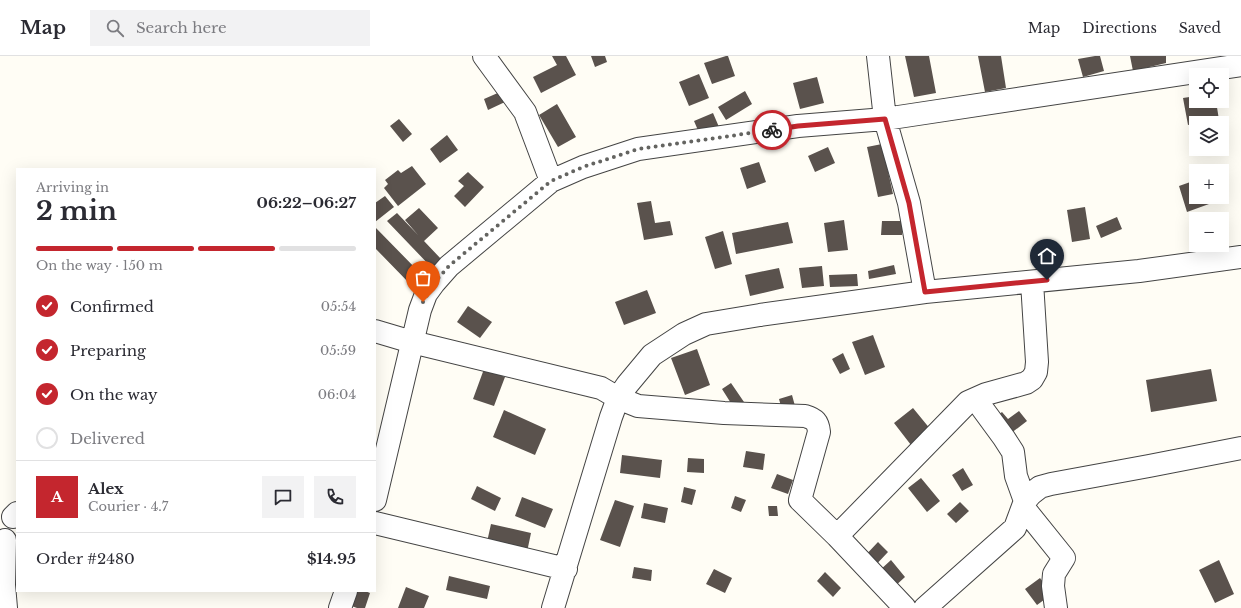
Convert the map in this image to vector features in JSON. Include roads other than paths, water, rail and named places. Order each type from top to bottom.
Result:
[{"type":"street","points":[[484,56],[525,112],[551,181]]},
{"type":"street","points":[[878,56],[885,119],[909,203],[925,292]]},
{"type":"street","points":[[376,496],[420,310],[434,283],[449,266],[551,181],[583,167],[638,149],[798,126],[885,119],[1241,65]]},
{"type":"street","points":[[553,608],[618,398],[640,368],[652,355],[684,334],[706,324],[925,292],[1139,271],[1241,257]]},
{"type":"street","points":[[837,536],[968,402],[986,394],[1026,383],[1032,379],[1036,372],[1037,362],[1032,282]]},
{"type":"street","points":[[376,331],[412,342],[601,388],[618,398],[638,406],[724,413],[805,416],[814,419],[818,423],[819,432],[800,500],[906,608]]},
{"type":"street","points":[[982,408],[1004,438],[1012,452],[1016,476],[1024,504],[1064,558],[1054,574],[1056,608]]},
{"type":"street","points":[[925,608],[1015,528],[1024,504],[1036,490],[1051,484],[1241,448]]},
{"type":"street","points":[[376,523],[566,569]]},
{"type":"street","points":[[5,540],[4,584],[6,608]]},
{"type":"street","points":[[340,608],[346,592]]}]
